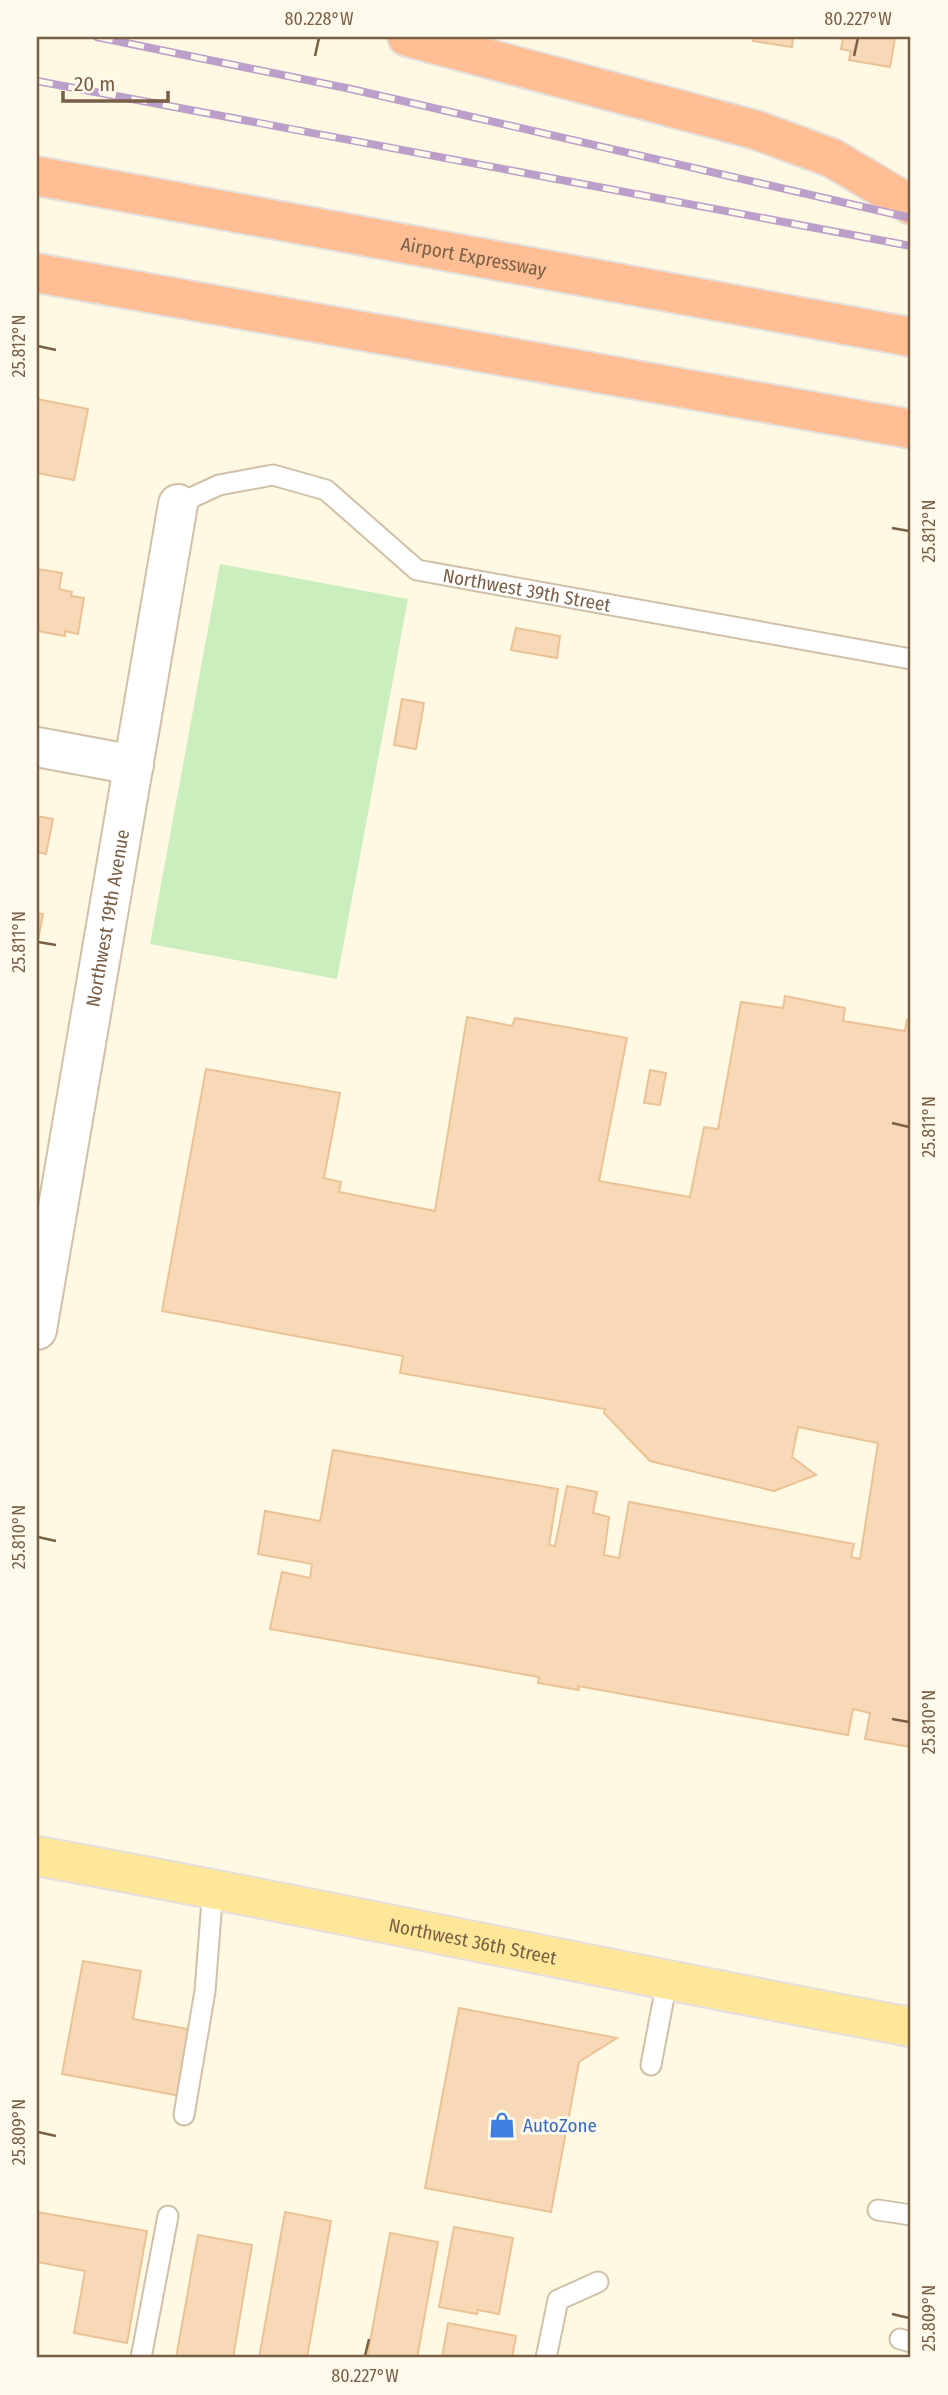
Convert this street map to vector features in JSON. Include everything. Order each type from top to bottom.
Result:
[{"type":"highway","points":[[407,37],[756,130],[832,158],[911,205]]},
{"type":"highway","points":[[489,37],[509,50],[594,88]]},
{"type":"highway","name":"Airport Expressway","points":[[37,176],[911,337]]},
{"type":"highway","points":[[37,273],[911,429]]},
{"type":"main road","name":"Northwest 36th Street","points":[[37,1856],[213,1888],[667,1981],[911,2027]]},
{"type":"street","name":"Northwest 19th Avenue","points":[[37,1330],[178,504]]},
{"type":"street","points":[[37,747],[134,765]]},
{"type":"lane","name":"Northwest 39th Street","points":[[178,504],[219,485],[273,475],[326,490],[416,570],[911,659]]},
{"type":"lane","points":[[184,2115],[205,1991],[213,1888]]},
{"type":"lane","points":[[650,2065],[667,1981]]},
{"type":"lane","points":[[878,2210],[911,2215]]},
{"type":"lane","points":[[141,2358],[168,2216]]},
{"type":"lane","points":[[546,2358],[558,2300],[598,2282]]},
{"type":"green space","points":[[220,564],[408,599],[337,979],[150,944]]},
{"type":"building","points":[[754,37],[793,37],[792,47],[753,41]]},
{"type":"building","points":[[834,37],[895,38],[890,67],[849,60],[851,51],[841,49],[843,39]]},
{"type":"building","points":[[37,399],[88,409],[74,480],[37,473]]},
{"type":"building","points":[[37,569],[62,573],[59,589],[72,592],[71,596],[84,598],[78,634],[65,631],[65,636],[37,631]]},
{"type":"building","points":[[516,628],[560,636],[557,658],[511,650]]},
{"type":"building","points":[[402,699],[424,703],[416,749],[394,745]]},
{"type":"building","points":[[37,816],[53,819],[46,854],[37,852]]},
{"type":"building","points":[[37,913],[43,914],[37,945]]},
{"type":"building","points":[[785,996],[845,1008],[843,1021],[905,1031],[907,1020],[911,1021],[911,1747],[865,1739],[870,1713],[853,1709],[848,1735],[578,1686],[579,1690],[538,1683],[539,1677],[270,1629],[282,1572],[310,1578],[312,1564],[258,1554],[265,1511],[320,1521],[333,1450],[558,1489],[549,1545],[555,1546],[567,1486],[597,1492],[593,1513],[609,1517],[604,1555],[619,1558],[629,1502],[854,1544],[851,1557],[860,1559],[878,1443],[798,1427],[792,1457],[816,1475],[774,1491],[650,1461],[604,1413],[605,1409],[400,1373],[403,1356],[162,1311],[206,1069],[340,1093],[324,1178],[341,1182],[339,1192],[435,1211],[467,1017],[512,1026],[515,1018],[627,1038],[599,1181],[690,1197],[704,1127],[718,1129],[741,1002],[783,1008]]},
{"type":"building","points":[[650,1070],[666,1073],[660,1105],[644,1103]]},
{"type":"building","points":[[83,1961],[141,1971],[133,2019],[193,2030],[181,2096],[62,2074]]},
{"type":"building","name":"AutoZone","points":[[459,2008],[617,2038],[579,2062],[551,2212],[425,2188]]},
{"type":"building","points":[[37,2212],[147,2231],[127,2343],[74,2333],[85,2271],[37,2262]]},
{"type":"building","points":[[285,2212],[331,2221],[307,2358],[259,2358]]},
{"type":"building","points":[[454,2227],[513,2238],[499,2314],[478,2310],[477,2314],[439,2307]]},
{"type":"building","points":[[390,2233],[438,2242],[417,2358],[367,2358]]},
{"type":"building","points":[[198,2235],[252,2245],[233,2358],[176,2358]]},
{"type":"building","points":[[448,2323],[516,2336],[512,2358],[442,2358]]},
{"type":"railway","points":[[97,37],[351,89],[911,218]]},
{"type":"railway","points":[[37,81],[911,246]]},
{"type":"place","name":"AutoZone","points":[[502,2125]]}]
